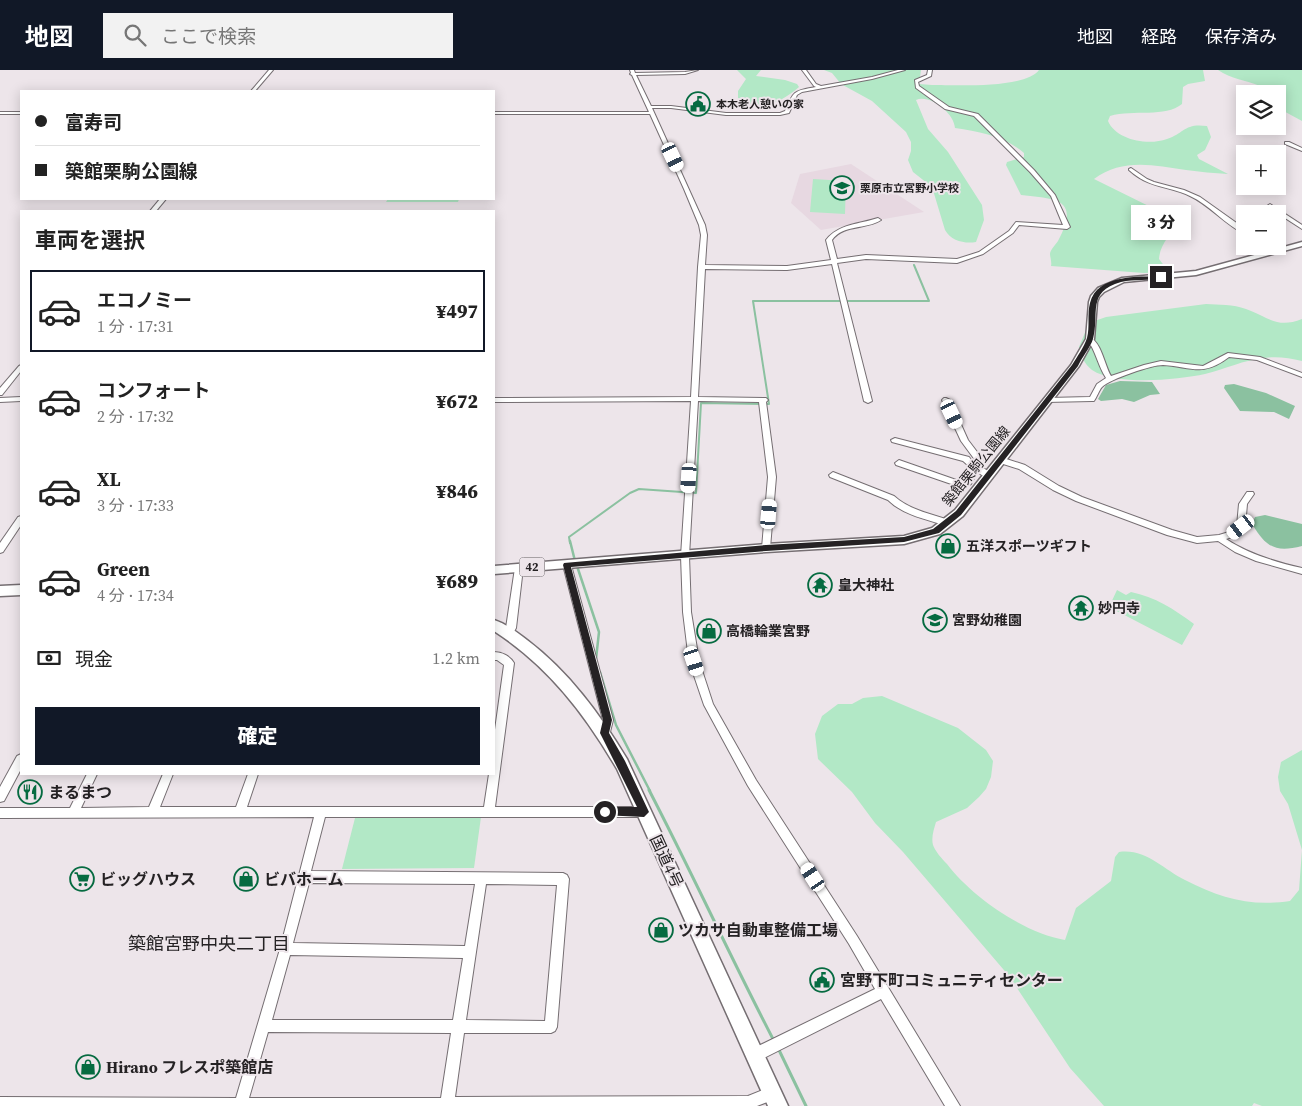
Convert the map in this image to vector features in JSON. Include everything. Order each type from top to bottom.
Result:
[{"type":"highway","points":[[0,591],[20,590]]},
{"type":"highway","name":"国道4号","points":[[495,626],[508,634],[570,686],[605,733],[763,1051],[776,1099]]},
{"type":"main road","name":"築館栗駒公園線","points":[[1286,246],[1302,244]]},
{"type":"main road","name":"築館栗駒公園線","points":[[495,570],[766,548],[904,540],[936,531],[959,513],[1075,366],[1090,339],[1095,296],[1108,285],[1127,279],[1188,274],[1250,255]]},
{"type":"street","points":[[255,90],[272,70]]},
{"type":"street","points":[[696,70],[685,73],[633,72],[680,173],[702,224],[704,234],[685,556],[687,612],[694,661],[709,704],[752,783],[884,992],[953,1106]]},
{"type":"street","points":[[804,70],[815,85],[820,87]]},
{"type":"street","points":[[495,113],[650,110],[671,107],[726,114],[769,115],[787,112],[795,94],[801,91],[872,78],[903,70]]},
{"type":"street","points":[[701,267],[787,268],[866,256],[957,261],[980,253],[1011,232],[1018,223],[1066,227],[1053,196],[1032,171],[978,117],[947,108],[917,86],[916,81],[929,76],[930,70]]},
{"type":"street","points":[[0,112],[20,112]]},
{"type":"street","points":[[1288,143],[1302,150]]},
{"type":"street","points":[[1131,169],[1145,182],[1189,193],[1215,207],[1225,218],[1236,226]]},
{"type":"street","points":[[154,210],[163,200]]},
{"type":"street","points":[[1288,218],[1302,216]]},
{"type":"street","points":[[1288,218],[1302,226]]},
{"type":"street","points":[[868,401],[829,240],[831,234],[839,230],[872,224],[878,220]]},
{"type":"street","points":[[1090,339],[1095,345],[1106,374],[1110,379]]},
{"type":"street","points":[[1048,400],[1092,399],[1099,386],[1110,379],[1154,364],[1204,368],[1228,355],[1258,358],[1302,375]]},
{"type":"street","points":[[0,393],[20,368]]},
{"type":"street","points":[[0,400],[20,399]]},
{"type":"street","points":[[495,400],[693,399],[763,402],[772,477],[766,548]]},
{"type":"street","points":[[899,463],[963,485],[968,482],[974,465],[980,461],[965,441],[946,400]]},
{"type":"street","points":[[895,440],[966,458],[988,475]]},
{"type":"street","points":[[1000,460],[1022,467],[1079,499],[1170,533],[1196,540],[1219,538],[1232,534],[1241,527],[1243,504],[1250,494]]},
{"type":"street","points":[[832,474],[891,498],[894,502],[908,508],[948,523]]},
{"type":"street","points":[[0,550],[20,520]]},
{"type":"street","points":[[1219,538],[1232,548],[1259,559],[1302,571]]},
{"type":"street","points":[[573,564],[608,720],[605,733]]},
{"type":"street","points":[[508,634],[511,628],[519,568]]},
{"type":"street","points":[[495,656],[499,656],[509,663],[495,754]]},
{"type":"street","points":[[0,797],[20,761]]},
{"type":"street","points":[[73,812],[92,775]]},
{"type":"street","points":[[153,812],[168,775]]},
{"type":"street","points":[[240,812],[253,775]]},
{"type":"street","points":[[488,811],[494,775]]},
{"type":"street","points":[[240,1106],[306,878],[321,812]]},
{"type":"street","points":[[0,813],[644,812]]},
{"type":"street","points":[[264,1026],[551,1027],[563,879],[306,878]]},
{"type":"street","points":[[447,1105],[481,880]]},
{"type":"street","points":[[286,949],[470,952]]},
{"type":"street","points":[[763,1051],[884,992]]},
{"type":"street","points":[[0,1104],[447,1105],[748,1103],[776,1099]]},
{"type":"shaded area","points":[[737,70],[761,70],[756,76],[785,80],[797,84],[799,87],[785,98],[770,104],[754,105],[738,98],[738,91],[746,79]]},
{"type":"shaded area","points":[[824,70],[921,70],[919,84],[989,85],[1020,80],[1031,76],[1039,70],[1203,70],[1205,81],[1188,84],[1183,87],[1182,104],[1175,108],[1158,112],[1119,114],[1110,116],[1108,121],[1112,128],[1125,137],[1151,142],[1173,137],[1189,127],[1207,126],[1211,137],[1205,150],[1197,155],[1199,159],[1228,174],[1138,165],[1116,168],[1094,179],[1181,222],[1161,248],[1159,259],[1169,272],[1144,273],[1051,266],[1050,252],[1058,241],[1064,227],[1067,216],[1066,209],[1061,203],[1054,200],[1021,195],[1006,165],[1007,162],[1024,157],[1024,153],[1000,139],[983,133],[955,128],[950,116],[940,106],[928,100],[916,100],[928,129],[948,152],[982,205],[984,220],[976,242],[967,243],[959,241],[951,237],[945,230],[932,187],[913,172],[908,160],[911,142],[906,132],[872,101],[841,84],[832,73]]},
{"type":"shaded area","points":[[1218,70],[1302,70],[1302,121],[1286,112],[1286,85],[1257,85]]},
{"type":"shaded area","name":"栗原市立宮野小学校","points":[[851,164],[924,212],[821,230],[791,203],[800,174]]},
{"type":"shaded area","points":[[813,179],[846,181],[845,214],[810,212]]},
{"type":"shaded area","points":[[387,200],[459,200],[458,202],[386,202]]},
{"type":"shaded area","points":[[1206,304],[1241,307],[1279,322],[1286,323],[1302,319],[1302,361],[1274,357],[1264,358],[1205,374],[1163,380],[1131,380],[1103,375],[1092,370],[1082,356],[1079,347],[1089,323],[1106,317]]},
{"type":"shaded area","points":[[1120,381],[1152,382],[1160,394],[1150,395],[1134,402],[1122,399],[1101,401],[1098,399],[1106,385]]},
{"type":"shaded area","points":[[1234,384],[1266,393],[1295,406],[1289,419],[1274,412],[1240,411],[1224,388],[1225,385]]},
{"type":"shaded area","points":[[1265,515],[1302,524],[1302,546],[1285,549],[1267,543],[1252,524],[1255,517]]},
{"type":"shaded area","points":[[1117,590],[1126,595],[1131,592],[1156,600],[1194,624],[1182,645],[1109,607]]},
{"type":"shaded area","points":[[882,696],[958,728],[986,750],[993,761],[991,777],[986,789],[967,808],[936,822],[933,845],[939,855],[970,889],[985,901],[1016,922],[1049,936],[1065,940],[1076,908],[1111,881],[1115,857],[1119,852],[1137,853],[1146,856],[1185,880],[1223,896],[1248,902],[1275,903],[1290,901],[1299,890],[1302,850],[1302,1106],[1262,1106],[1254,1103],[1252,1106],[1104,1106],[1070,1068],[1009,976],[903,852],[875,823],[852,792],[818,759],[815,734],[822,716],[838,704],[852,704],[863,698]]},
{"type":"shaded area","points":[[1302,750],[1302,850],[1288,804],[1280,791],[1278,777],[1281,762]]},
{"type":"shaded area","points":[[481,817],[474,868],[342,869],[355,818]]},
{"type":"waterway","points":[[570,543],[569,537],[630,493],[639,489],[696,493],[701,403],[769,404],[753,301],[929,301],[914,265]]},
{"type":"waterway","points":[[570,541],[575,561]]},
{"type":"waterway","points":[[577,566],[599,632],[596,659]]},
{"type":"waterway","points":[[600,672],[616,725],[650,791]]},
{"type":"waterway","points":[[649,790],[774,1041]]},
{"type":"waterway","points":[[778,1048],[806,1106]]},
{"type":"place","name":"本木老人憩いの家","points":[[698,104]]},
{"type":"place","name":"栗原市立宮野小学校","points":[[842,188]]},
{"type":"place","name":"五洋スポーツギフト","points":[[948,546]]},
{"type":"place","name":"皇大神社","points":[[820,585]]},
{"type":"place","name":"妙円寺","points":[[1081,608]]},
{"type":"place","name":"宮野幼稚園","points":[[935,620]]},
{"type":"place","name":"高橋輪業宮野","points":[[709,631]]},
{"type":"place","name":"まるまつ","points":[[30,792]]},
{"type":"place","name":"ビッグハウス","points":[[82,879]]},
{"type":"place","name":"ビバホーム","points":[[246,879]]},
{"type":"place","name":"ツカサ自動車整備工場","points":[[661,930]]},
{"type":"place","name":"宮野下町コミュニティセンター","points":[[822,980]]},
{"type":"place","name":"Hirano フレスポ築館店","points":[[88,1067]]},
{"type":"district","name":"築館宮野中央二丁目","points":[[209,943]]},
{"type":"route","points":[[605,812],[644,812],[622,764],[605,733],[608,720],[600,687],[590,658],[567,565],[766,548],[904,540],[924,536],[936,531],[959,513],[1075,366],[1090,339],[1093,302],[1098,292],[1108,285],[1122,280],[1161,277]]}]
